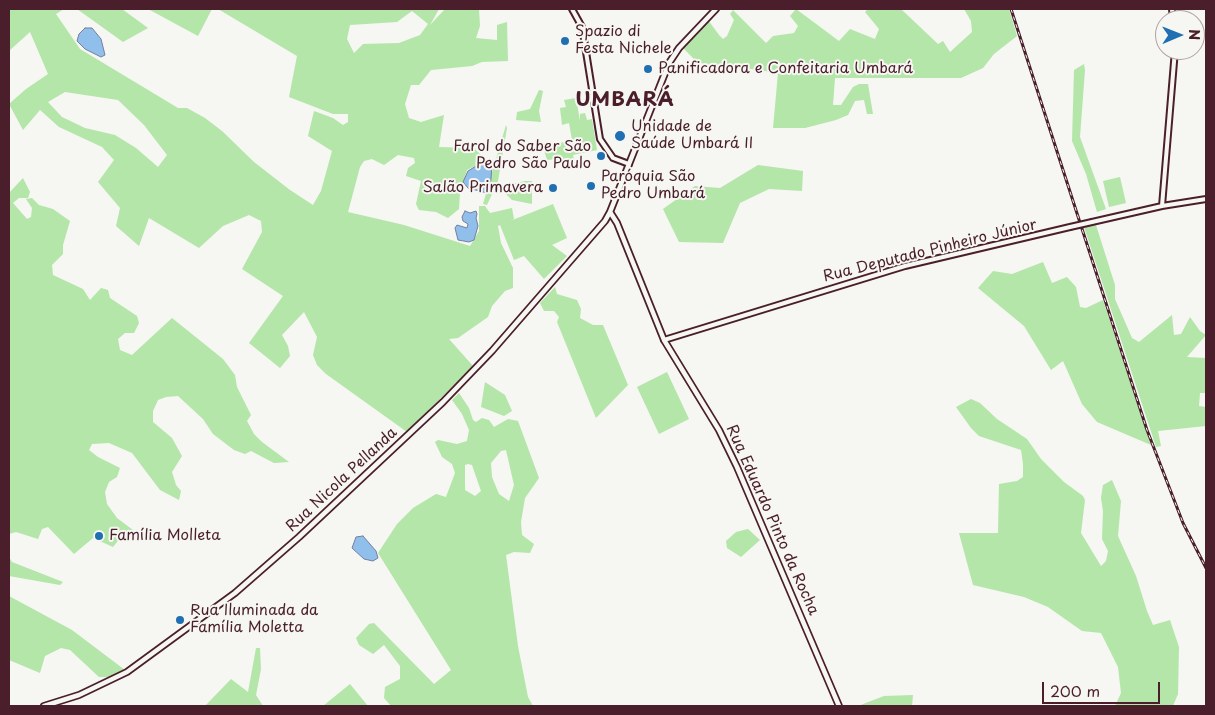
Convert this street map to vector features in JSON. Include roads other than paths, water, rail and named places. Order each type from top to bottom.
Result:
[{"type":"main road","points":[[628,164],[670,63],[679,48],[716,9]]},
{"type":"main road","name":"Rua Nicola Pellanda","points":[[44,706],[79,694],[127,672],[254,577],[443,402],[552,284],[610,212],[628,164]]},
{"type":"main road","name":"Rua Eduardo Pinto da Rocha","points":[[610,212],[617,223],[664,340],[723,437],[839,706]]},
{"type":"street","points":[[572,9],[582,27],[600,138],[613,158],[628,164]]},
{"type":"street","points":[[1162,206],[1173,60]]},
{"type":"street","name":"Rua Deputado Pinheiro Júnior","points":[[664,340],[905,266],[1162,206],[1206,199]]},
{"type":"water","points":[[85,28],[92,28],[101,39],[105,55],[101,57],[85,49],[77,41],[79,34]]},
{"type":"water","points":[[481,163],[492,166],[490,190],[487,193],[468,188],[463,182],[468,171]]},
{"type":"water","points":[[465,211],[470,213],[476,211],[477,214],[478,226],[474,240],[469,242],[458,240],[455,228],[457,225],[467,228],[468,224],[463,221],[462,217]]},
{"type":"water","points":[[363,536],[376,551],[378,558],[373,561],[364,559],[352,548],[356,537]]},
{"type":"railway","points":[[1011,9],[1147,430],[1183,523],[1206,568]]},
{"type":"place","name":"Spazio di Festa Nichele","points":[[565,41]]},
{"type":"place","name":"Panificadora e Confeitaria Umbará","points":[[648,69]]},
{"type":"place","name":"Unidade de Saúde Umbará II","points":[[620,136]]},
{"type":"place","name":"Farol do Saber São Pedro São Paulo","points":[[601,156]]},
{"type":"place","name":"Paróquia São Pedro Umbará","points":[[591,186]]},
{"type":"place","name":"Salão Primavera","points":[[553,188]]},
{"type":"place","name":"Família Molleta","points":[[99,536]]},
{"type":"place","name":"Rua Iluminada da Família Moletta","points":[[180,620]]},
{"type":"district","name":"UMBARÁ","points":[[625,100]]}]
